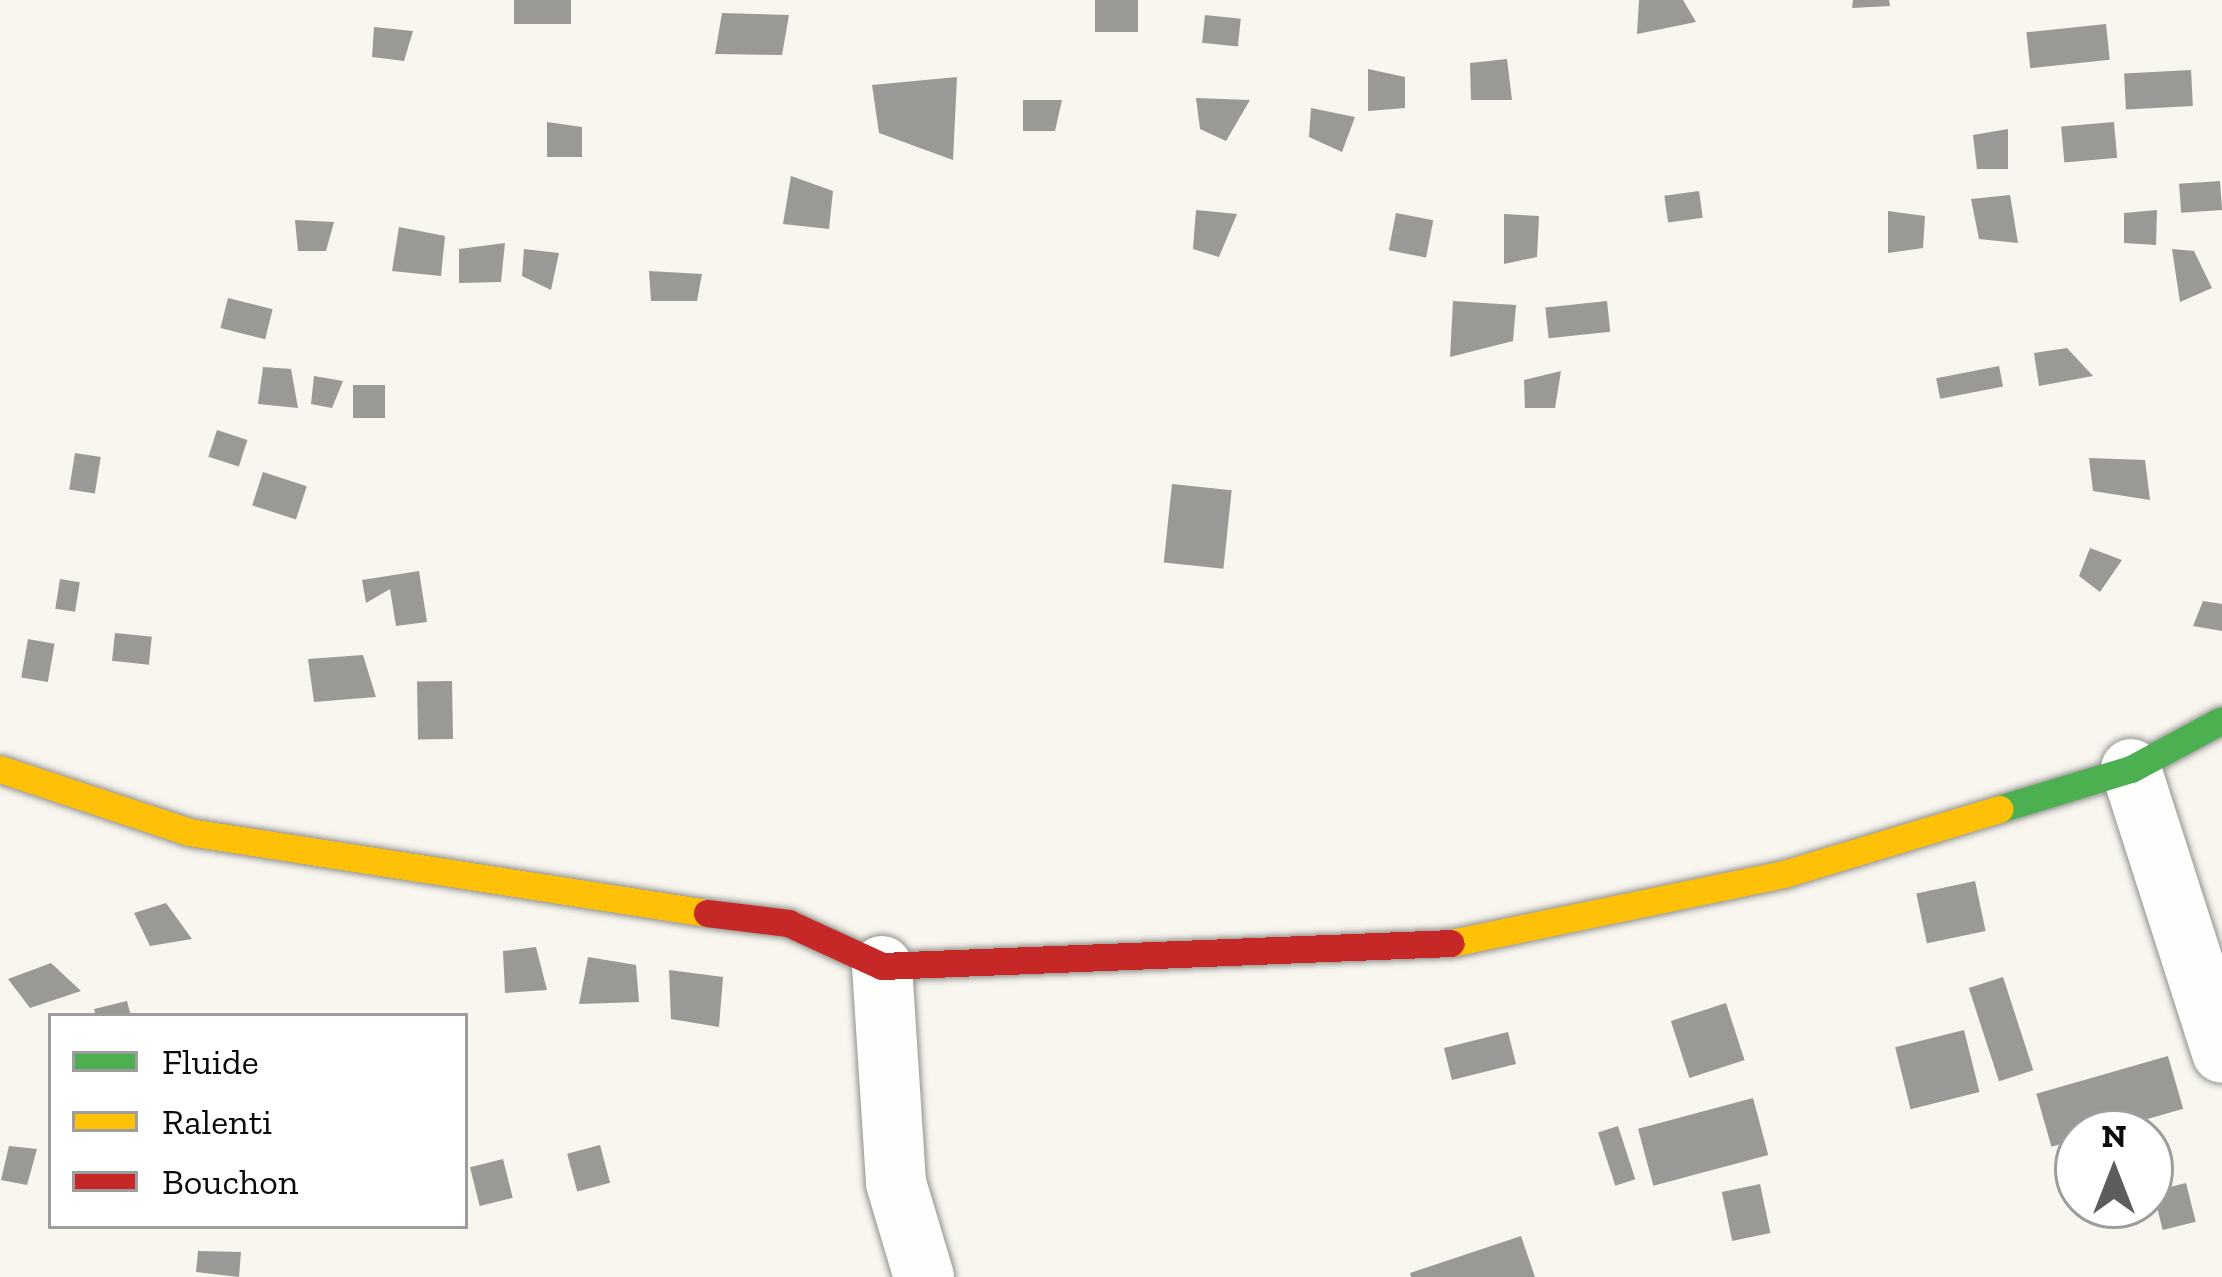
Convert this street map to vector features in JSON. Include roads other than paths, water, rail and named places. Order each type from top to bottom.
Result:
[{"type":"street","points":[[0,769],[189,832],[492,887],[788,922],[882,966],[1443,945],[1784,874],[2131,769],[2222,720]]},
{"type":"street","points":[[2131,769],[2222,1053]]},
{"type":"street","points":[[882,966],[896,1183],[925,1277]]}]
